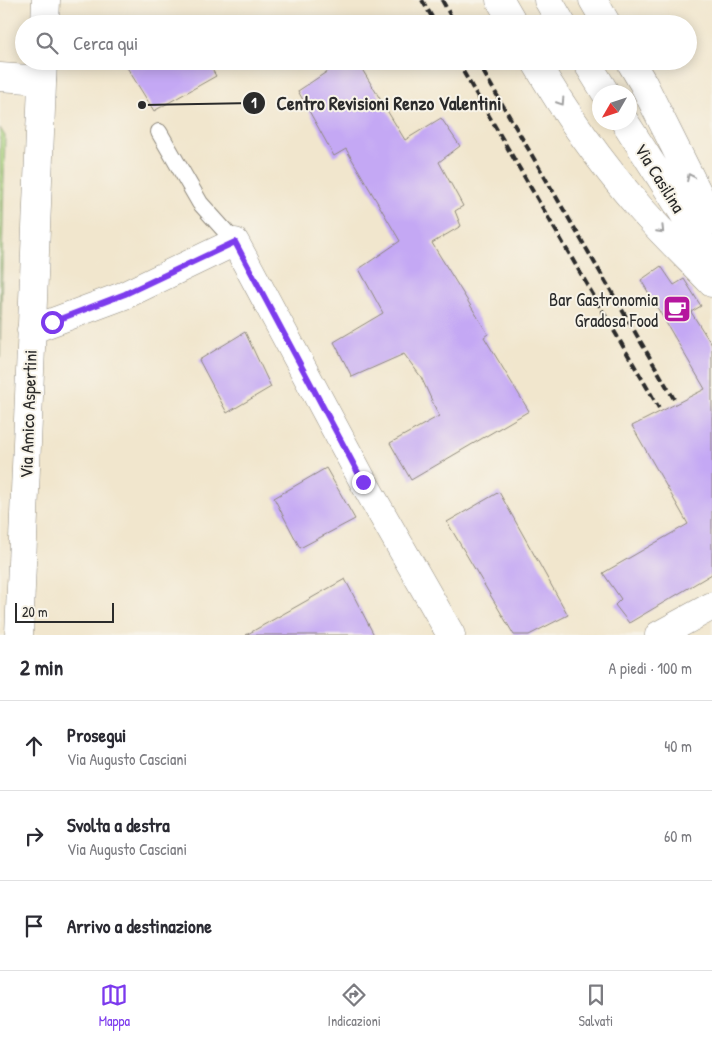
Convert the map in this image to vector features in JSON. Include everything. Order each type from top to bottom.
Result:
[{"type":"street","points":[[45,15],[46,0]]},
{"type":"street","points":[[500,0],[509,15]]},
{"type":"street","points":[[548,0],[557,15]]},
{"type":"street","points":[[593,0],[602,15]]},
{"type":"street","points":[[541,70],[570,116],[640,208],[712,283]]},
{"type":"street","points":[[592,70],[601,85]]},
{"type":"street","points":[[635,70],[712,221]]},
{"type":"street","points":[[0,77],[42,71]]},
{"type":"street","name":"Via Amico Aspertini","points":[[19,635],[42,71]]},
{"type":"street","name":"Via Casilina","points":[[630,130],[712,258]]},
{"type":"street","points":[[32,330],[125,294],[235,242],[363,482],[451,635]]},
{"type":"street","points":[[659,635],[712,606]]},
{"type":"lane","points":[[159,132],[200,203],[235,242]]},
{"type":"green space","points":[[0,128],[5,136],[0,357]]},
{"type":"building","points":[[129,70],[212,70],[216,76],[154,111]]},
{"type":"building","points":[[330,70],[362,70],[405,140],[441,118],[460,146],[439,162],[463,206],[455,211],[461,226],[432,243],[488,334],[484,337],[529,411],[411,480],[390,443],[439,416],[421,377],[404,354],[352,377],[334,342],[383,313],[359,269],[400,241],[346,149],[334,156],[298,91]]},
{"type":"building","points":[[661,266],[674,285],[684,279],[701,306],[691,312],[712,345],[712,574],[629,623],[615,605],[621,599],[603,573],[688,524],[632,426],[705,389],[641,280]]},
{"type":"building","points":[[245,332],[271,387],[227,413],[199,360]]},
{"type":"building","points":[[326,468],[355,519],[300,548],[274,498]]},
{"type":"building","points":[[499,492],[568,615],[529,635],[514,635],[447,522]]},
{"type":"building","points":[[345,579],[374,635],[246,635]]},
{"type":"railway","points":[[422,0],[431,15]]},
{"type":"railway","points":[[442,0],[450,15]]},
{"type":"railway","points":[[462,70],[659,408]]},
{"type":"railway","points":[[482,70],[674,399]]},
{"type":"place","name":"Centro Revisioni Renzo Valentini","points":[[142,105]]},
{"type":"place","name":"Bar Gastronomia Gradosa Food","points":[[677,309]]},
{"type":"route","points":[[52,322],[125,294],[235,242],[363,482]]}]
